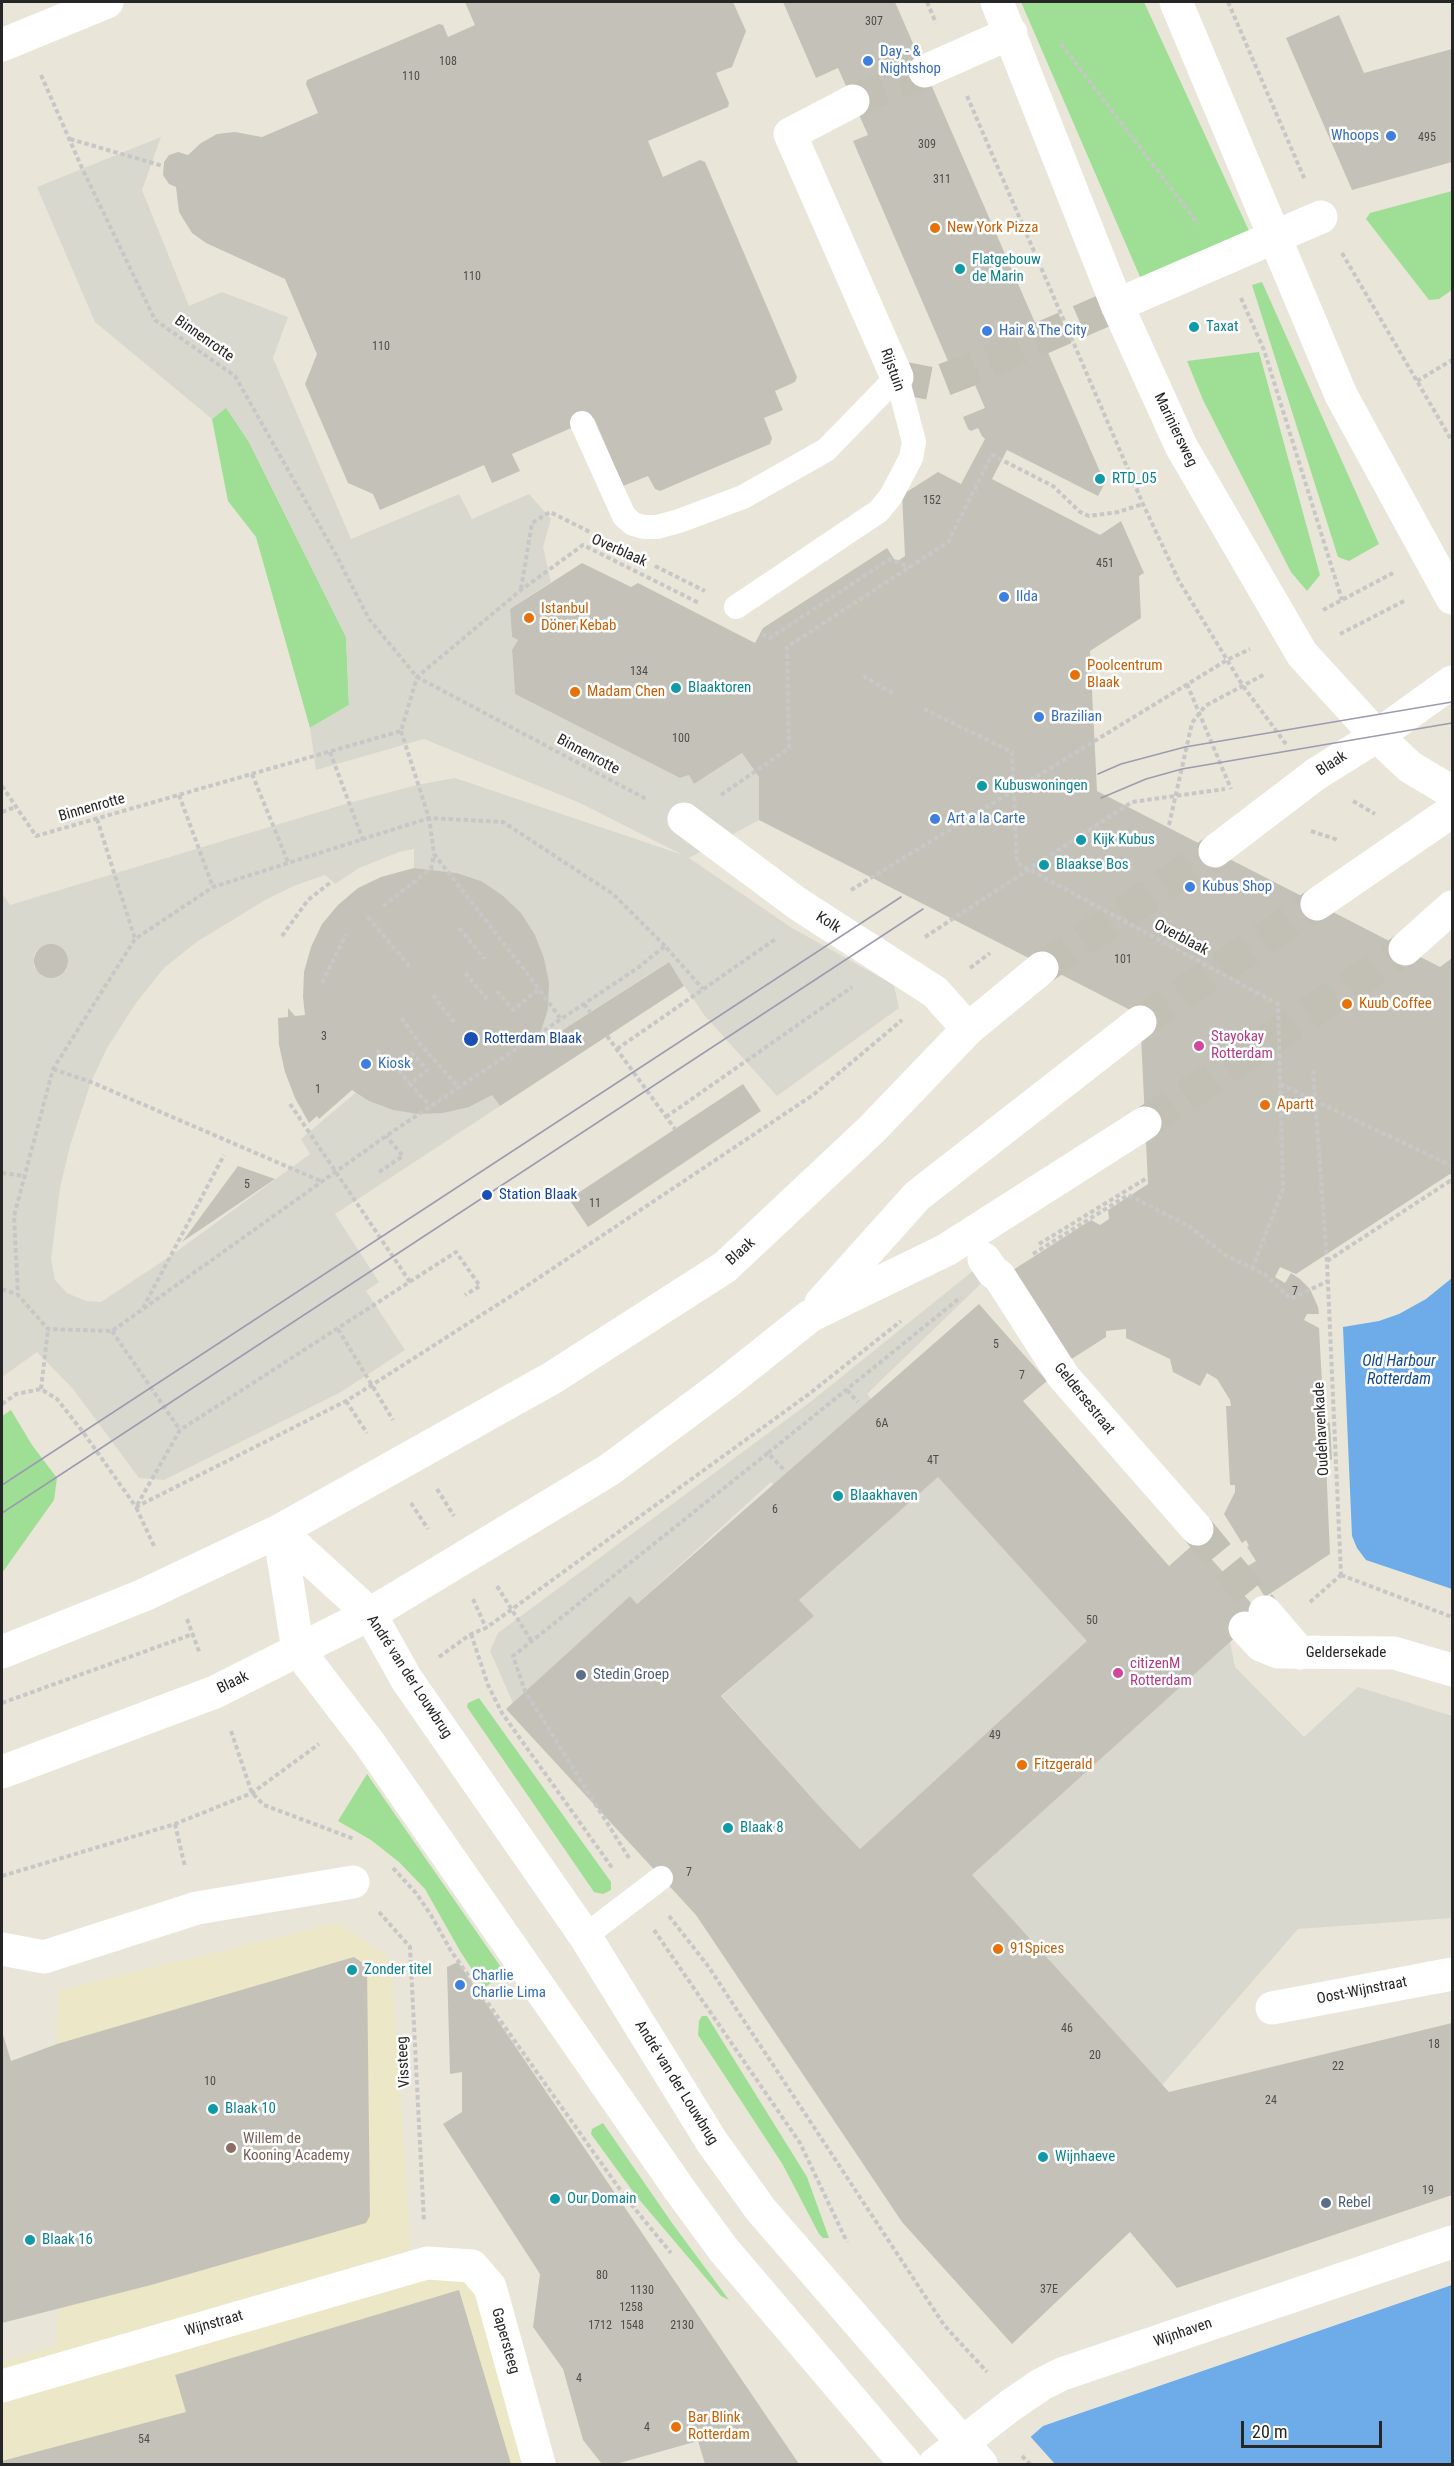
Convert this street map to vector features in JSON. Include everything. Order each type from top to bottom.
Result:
[{"type":"main road","points":[[12,41],[107,2]]},
{"type":"main road","name":"Mariniersweg","points":[[997,2],[1117,305],[1181,446],[1302,654],[1377,736],[1410,767],[1452,792]]},
{"type":"main road","points":[[1176,2],[1341,395],[1448,589]]},
{"type":"main road","points":[[938,65],[1011,33]]},
{"type":"main road","name":"Rijstuin","points":[[852,101],[790,134],[897,377]]},
{"type":"main road","points":[[1117,305],[1321,217]]},
{"type":"main road","name":"Blaak","points":[[1215,851],[1316,774],[1377,736],[1452,682]]},
{"type":"main road","points":[[1317,904],[1452,811]]},
{"type":"main road","name":"Kolk","points":[[684,819],[813,913],[889,960],[935,992],[968,1029]]},
{"type":"main road","points":[[1405,950],[1452,907]]},
{"type":"main road","name":"Blaak","points":[[2,1652],[144,1595],[279,1531],[552,1378],[725,1267],[872,1129],[968,1029],[1042,968]]},
{"type":"main road","points":[[810,1316],[917,1196],[1140,1022]]},
{"type":"main road","name":"Blaak","points":[[2,1772],[206,1695],[370,1614],[609,1470],[726,1383],[810,1316],[946,1250],[1145,1123]]},
{"type":"main road","name":"Geldersestraat","points":[[989,1266],[999,1276],[1063,1376],[1197,1529]]},
{"type":"main road","points":[[279,1531],[298,1650],[370,1743],[723,2249],[906,2464]]},
{"type":"main road","name":"André van der Louwbrug","points":[[279,1531],[370,1614],[407,1680],[585,1936],[712,2142],[761,2210],[981,2464]]},
{"type":"main road","name":"Geldersekade","points":[[1255,1620],[1261,1646],[1278,1652],[1394,1653],[1452,1670]]},
{"type":"main road","points":[[2,1949],[44,1957],[198,1908],[353,1882]]},
{"type":"main road","name":"Oost-Wijnstraat","points":[[1272,2008],[1452,1974]]},
{"type":"main road","name":"Wijnhaven","points":[[935,2464],[1011,2405],[1042,2384],[1062,2374],[1452,2242]]},
{"type":"main road","name":"Wijnstraat","points":[[2,2386],[426,2263]]},
{"type":"main road","name":"Gapersteeg","points":[[426,2263],[472,2266],[490,2286],[539,2464]]},
{"type":"lane","points":[[582,423],[624,516],[633,524],[644,527],[657,526],[679,521],[743,498],[826,450],[897,377]]},
{"type":"lane","name":"Rijstuin","points":[[736,607],[879,511],[891,496],[911,458],[914,442],[897,377]]},
{"type":"lane","points":[[585,1936],[647,1888]]},
{"type":"path","points":[[927,2],[938,65],[1179,581],[1243,686]]},
{"type":"path","name":"Binnenrotte","points":[[12,41],[69,139],[155,320],[235,376],[335,553],[369,619],[417,677],[684,819]]},
{"type":"path","points":[[69,139],[163,166]]},
{"type":"path","points":[[1452,360],[1417,381],[1452,441]]},
{"type":"path","points":[[755,773],[789,748],[786,647],[948,542],[992,455],[1053,486],[1080,512],[1089,516],[1111,514],[1143,504]]},
{"type":"path","name":"Overblaak","points":[[417,677],[547,570],[583,545],[708,607]]},
{"type":"path","points":[[760,633],[770,638],[890,559],[910,567]]},
{"type":"path","points":[[1169,825],[1192,723],[1205,706],[1302,654],[1448,589]]},
{"type":"path","points":[[863,676],[896,695]]},
{"type":"path","points":[[383,906],[431,869],[434,854],[429,818],[401,731],[417,677]]},
{"type":"path","points":[[617,1049],[813,913],[1187,684]]},
{"type":"path","name":"Overblaak","points":[[924,709],[1012,752],[1017,863],[1278,1004],[1283,1189],[1252,1269]]},
{"type":"path","name":"Binnenrotte","points":[[2,786],[36,836],[401,731]]},
{"type":"path","points":[[330,752],[363,840]]},
{"type":"path","points":[[252,774],[288,862]]},
{"type":"path","points":[[666,1117],[889,960],[1132,802],[1231,789]]},
{"type":"path","points":[[178,795],[213,887]]},
{"type":"path","points":[[2,812],[16,807]]},
{"type":"path","points":[[18,1295],[14,1216],[53,1069],[135,939],[213,887],[429,818],[503,822],[613,894],[665,946],[703,989]]},
{"type":"path","points":[[97,819],[135,939]]},
{"type":"path","points":[[434,854],[560,1018]]},
{"type":"path","points":[[282,936],[308,900],[331,882]]},
{"type":"path","points":[[368,917],[410,968]]},
{"type":"path","points":[[459,928],[485,959]]},
{"type":"path","points":[[322,983],[346,934]]},
{"type":"path","points":[[2,1289],[18,1295],[48,1329],[112,1331],[386,1136],[584,1004],[665,946]]},
{"type":"path","points":[[2,1404],[16,1394],[41,1389],[57,1399],[136,1507],[346,1401],[525,1287],[813,1095],[935,992],[991,953]]},
{"type":"path","points":[[465,973],[487,999]]},
{"type":"path","points":[[497,991],[513,1010],[539,989]]},
{"type":"path","points":[[433,995],[454,1022]]},
{"type":"path","points":[[584,1004],[590,1012]]},
{"type":"path","points":[[401,1018],[421,1045],[459,1088]]},
{"type":"path","points":[[607,1036],[675,1129]]},
{"type":"path","points":[[376,1053],[381,1049]]},
{"type":"path","points":[[410,1084],[426,1070],[411,1052]]},
{"type":"path","points":[[394,1064],[430,1106]]},
{"type":"path","points":[[53,1069],[91,1082],[323,1182]]},
{"type":"path","name":"Oudehavenkade","points":[[1313,1070],[1327,1262],[1341,1575],[1452,1617]]},
{"type":"path","points":[[1280,1084],[1452,1166]]},
{"type":"path","points":[[290,1104],[411,1282]]},
{"type":"path","points":[[379,1172],[403,1156],[386,1136]]},
{"type":"path","points":[[142,1310],[224,1155]]},
{"type":"path","points":[[2,1173],[25,1176]]},
{"type":"path","points":[[847,2242],[800,2143],[647,1888],[525,1691],[513,1656],[847,1390],[989,1266],[1148,1178]]},
{"type":"path","points":[[1327,1262],[1450,1181],[1452,1182]]},
{"type":"path","points":[[1032,1255],[1128,1195],[1189,1226],[1225,1256],[1264,1274],[1291,1299],[1328,1281]]},
{"type":"path","points":[[112,1331],[180,1430],[456,1252],[480,1286],[465,1296]]},
{"type":"path","points":[[908,1315],[809,1394],[486,1628],[471,1634],[488,1685],[502,1713],[647,1888],[708,1966],[944,2325],[981,2363]]},
{"type":"path","points":[[41,1389],[48,1329]]},
{"type":"path","points":[[847,1390],[858,1402]]},
{"type":"path","points":[[346,1401],[476,1604],[486,1628]]},
{"type":"path","points":[[768,1453],[784,1470]]},
{"type":"path","points":[[2,1703],[193,1634]]},
{"type":"path","points":[[2,1876],[175,1824],[252,1793],[264,1805],[362,1844]]},
{"type":"path","points":[[175,1824],[187,1877]]},
{"type":"path","points":[[391,1867],[421,1901],[451,1952],[626,2198],[672,2255]]},
{"type":"path","name":"Vissteeg","points":[[353,1882],[410,1947],[426,2263]]},
{"type":"shaded area","points":[[161,137],[142,190],[189,306],[222,292],[288,317],[273,358],[351,539],[459,494],[472,519],[529,494],[551,519],[543,547],[551,582],[510,609],[512,637],[518,640],[512,651],[515,694],[680,778],[689,775],[694,784],[742,753],[759,777],[759,820],[689,858],[792,928],[894,985],[899,1008],[777,1096],[705,1016],[668,962],[536,1047],[505,1085],[492,1095],[500,1106],[335,1214],[379,1282],[366,1291],[405,1350],[341,1392],[164,1480],[139,1478],[73,1389],[37,1352],[2,1377],[2,893],[10,905],[349,803],[417,785],[455,778],[683,855],[580,803],[424,739],[316,770],[310,728],[349,705],[346,637],[249,442],[226,408],[212,419],[95,322],[37,187]],"holes":[[[414,849],[414,868],[457,873],[481,881],[535,935],[544,958],[361,1088],[301,1139],[310,1154],[169,1257],[101,1302],[86,1301],[67,1293],[55,1280],[51,1259],[60,1188],[70,1146],[91,1082],[107,1048],[136,1003],[164,968],[198,941],[267,899],[296,885],[325,875],[335,884],[359,868],[399,852]],[[46,945],[57,945],[66,953],[68,964],[66,970],[58,977],[42,976],[34,967],[36,951]]]},
{"type":"shaded area","points":[[984,1262],[993,1272],[867,1394],[938,1477],[1230,1642],[1235,1667],[1304,1737],[1358,1687],[1452,1716],[1452,1918],[1298,1929],[1150,2099],[957,1889],[1078,1778],[1014,1708],[860,1849],[722,1696],[813,1616],[799,1600],[843,1561],[771,1482],[637,1604],[630,1596],[513,1703],[490,1651],[498,1633],[809,1403]]},
{"type":"shaded area","name":"Willem de Kooning Academy","points":[[338,1923],[391,1959],[412,2270],[485,2253],[557,2464],[2,2464],[2,2362],[55,2346],[59,2307],[57,2044],[59,1990]]},
{"type":"green space","points":[[1021,2],[1144,2],[1249,231],[1141,279]]},
{"type":"green space","points":[[1452,191],[1452,290],[1439,299],[1429,300],[1366,219],[1370,213]]},
{"type":"green space","points":[[1262,282],[1379,544],[1349,561],[1338,557],[1252,285]]},
{"type":"green space","points":[[1259,352],[1320,575],[1307,591],[1291,572],[1203,400],[1187,361]]},
{"type":"green space","points":[[226,407],[249,442],[346,637],[349,705],[310,728],[256,537],[228,501],[212,419]]},
{"type":"green space","points":[[11,1410],[32,1445],[57,1478],[54,1500],[2,1573],[2,1416]]},
{"type":"green space","points":[[479,1698],[611,1882],[611,1890],[603,1894],[594,1892],[467,1707],[468,1703]]},
{"type":"green space","points":[[367,1774],[505,1973],[484,1988],[425,1889],[399,1862],[371,1840],[338,1821]]},
{"type":"green space","points":[[702,2016],[707,2016],[807,2177],[829,2238],[823,2238],[819,2234],[783,2165],[698,2035],[699,2021]]},
{"type":"green space","points":[[603,2123],[729,2300],[721,2296],[637,2197],[591,2134],[592,2129]]},
{"type":"water","name":"Old Harbour Rotterdam","points":[[1452,1278],[1452,1589],[1366,1560],[1352,1536],[1343,1327],[1379,1321],[1399,1314],[1426,1299]]},
{"type":"water","points":[[1452,2285],[1452,2464],[1000,2464],[1043,2426]]},
{"type":"pier","points":[[1029,2435],[1055,2464],[997,2464],[998,2462]]},
{"type":"building","points":[[465,2],[733,2],[746,31],[732,67],[716,73],[729,103],[728,107],[648,141],[663,177],[700,160],[705,162],[797,377],[795,382],[775,391],[783,410],[764,418],[772,438],[770,444],[660,491],[655,489],[648,476],[623,486],[594,418],[512,454],[520,471],[492,483],[484,465],[380,510],[373,494],[348,483],[305,384],[317,354],[285,279],[206,243],[192,233],[179,212],[176,187],[169,184],[163,175],[164,162],[169,155],[178,152],[188,155],[201,143],[217,134],[235,132],[262,137],[318,113],[306,84],[307,80],[439,24],[443,25],[448,37],[475,25]]},
{"type":"building","name":"Blaakse Bos","points":[[783,2],[895,2],[1105,483],[1098,496],[1007,450],[992,479],[1100,535],[1121,521],[1144,573],[1139,576],[1141,618],[1090,651],[1097,791],[1440,967],[1452,958],[1452,1175],[1450,1174],[1296,1274],[1280,1267],[1275,1277],[1285,1283],[1291,1273],[1300,1279],[1310,1289],[1318,1307],[1319,1314],[1307,1314],[1304,1320],[1319,1328],[1324,1420],[1330,1423],[1332,1459],[1326,1463],[1330,1554],[1265,1597],[1246,1567],[1256,1561],[1247,1547],[1249,1546],[1246,1540],[1242,1543],[1224,1514],[1235,1492],[1235,1485],[1230,1485],[1226,1406],[1231,1406],[1230,1400],[1217,1379],[1207,1373],[1200,1386],[1173,1372],[1170,1359],[1126,1338],[1126,1329],[1106,1331],[1106,1337],[1059,1367],[1002,1277],[1091,1220],[1100,1225],[1109,1219],[1108,1210],[1148,1184],[1140,1015],[759,820],[759,777],[742,753],[694,784],[689,775],[680,778],[515,694],[512,650],[518,640],[512,637],[510,609],[582,563],[631,587],[638,583],[755,643],[763,628],[887,548],[896,562],[905,556],[902,495],[938,472],[961,484],[985,439],[978,428],[971,431],[968,429],[963,417],[985,408],[962,355],[948,361],[853,141],[868,135],[838,68],[816,78]]},
{"type":"building","points":[[1339,15],[1364,73],[1452,49],[1452,162],[1352,190],[1286,38]]},
{"type":"building","name":"Rotterdam Blaak","points":[[414,868],[457,873],[481,881],[502,895],[521,913],[535,935],[544,958],[549,983],[548,1009],[536,1047],[669,962],[684,986],[500,1106],[492,1095],[469,1107],[443,1113],[418,1114],[393,1110],[369,1101],[352,1090],[319,1119],[317,1116],[309,1123],[295,1098],[285,1072],[279,1045],[278,1018],[288,1017],[288,1008],[295,1016],[305,1015],[304,972],[311,947],[322,924],[338,905],[358,888],[381,877]]},
{"type":"building","points":[[51,944],[63,949],[68,961],[63,973],[51,978],[39,973],[34,961],[39,949]]},
{"type":"building","points":[[743,1084],[761,1111],[588,1227],[569,1199]]},
{"type":"building","points":[[238,1166],[275,1179],[182,1242]]},
{"type":"building","points":[[979,1304],[1047,1381],[1023,1401],[1169,1566],[1196,1542],[1261,1614],[972,1875],[1169,2092],[1452,2023],[1452,2195],[1177,2288],[1130,2232],[1012,2344],[902,2222],[696,1915],[506,1709],[630,1596],[637,1604]],"holes":[[[938,1477],[1087,1641],[860,1849],[721,1696],[814,1616],[799,1600]]]},
{"type":"building","name":"Blaak 10","points":[[354,1957],[367,1966],[370,2216],[366,2223],[151,2285],[2,2323],[2,2031],[11,2061],[57,2044]]},
{"type":"building","name":"Our Domain","points":[[458,1962],[799,2464],[705,2464],[698,2441],[616,2464],[602,2464],[583,2440],[563,2369],[533,2327],[540,2274],[443,2124],[462,2112],[462,2072],[450,2074],[447,1967]]},
{"type":"building","points":[[459,2290],[511,2464],[2,2464],[2,2461],[186,2412],[175,2375]]},
{"type":"tunnel","points":[[853,101],[925,71]]},
{"type":"tunnel","points":[[897,377],[933,384],[1117,305]]},
{"type":"tunnel","points":[[1042,968],[1215,851]]},
{"type":"tunnel","points":[[1140,1022],[1317,904]]},
{"type":"tunnel","points":[[1145,1123],[1405,949]]},
{"type":"tunnel","points":[[1197,1529],[1265,1612]]},
{"type":"tram line","points":[[1098,774],[1121,764],[1185,747],[1452,702]]},
{"type":"tram line","points":[[1101,798],[1146,779],[1182,769],[1452,723]]},
{"type":"tram line","points":[[2,1485],[901,897]]},
{"type":"tram line","points":[[2,1513],[923,909]]},
{"type":"place","name":"Day - & Nightshop","points":[[868,61]]},
{"type":"place","name":"Whoops","points":[[1391,136]]},
{"type":"place","name":"New York Pizza","points":[[935,228]]},
{"type":"place","name":"Flatgebouw de Marin","points":[[960,269]]},
{"type":"place","name":"Taxat","points":[[1194,327]]},
{"type":"place","name":"Hair & The City","points":[[987,331]]},
{"type":"place","name":"RTD_05","points":[[1100,479]]},
{"type":"place","name":"Ilda","points":[[1004,597]]},
{"type":"place","name":"Istanbul Döner Kebab","points":[[529,618]]},
{"type":"place","name":"Poolcentrum Blaak","points":[[1075,675]]},
{"type":"place","name":"Blaaktoren","points":[[676,688]]},
{"type":"place","name":"Madam Chen","points":[[575,692]]},
{"type":"place","name":"Brazilian","points":[[1039,717]]},
{"type":"place","name":"Kubuswoningen","points":[[982,786]]},
{"type":"place","name":"Art a la Carte","points":[[935,819]]},
{"type":"place","name":"Kijk Kubus","points":[[1081,840]]},
{"type":"place","name":"Blaakse Bos","points":[[1044,865]]},
{"type":"place","name":"Kubus Shop","points":[[1190,887]]},
{"type":"place","name":"Kuub Coffee","points":[[1347,1004]]},
{"type":"place","name":"Rotterdam Blaak","points":[[471,1039]]},
{"type":"place","name":"Stayokay Rotterdam","points":[[1199,1046]]},
{"type":"place","name":"Kiosk","points":[[366,1064]]},
{"type":"place","name":"Apartt","points":[[1265,1105]]},
{"type":"place","name":"Station Blaak","points":[[487,1195]]},
{"type":"place","name":"Blaakhaven","points":[[838,1496]]},
{"type":"place","name":"citizenM Rotterdam","points":[[1118,1673]]},
{"type":"place","name":"Stedin Groep","points":[[581,1675]]},
{"type":"place","name":"Fitzgerald","points":[[1022,1765]]},
{"type":"place","name":"Blaak 8","points":[[728,1828]]},
{"type":"place","name":"91Spices","points":[[998,1949]]},
{"type":"place","name":"Zonder titel","points":[[352,1970]]},
{"type":"place","name":"Charlie Charlie Lima","points":[[460,1985]]},
{"type":"place","name":"Blaak 10","points":[[213,2109]]},
{"type":"place","name":"Willem de Kooning Academy","points":[[231,2148]]},
{"type":"place","name":"Wijnhaeve","points":[[1043,2157]]},
{"type":"place","name":"Our Domain","points":[[555,2199]]},
{"type":"place","name":"Rebel","points":[[1326,2203]]},
{"type":"place","name":"Blaak 16","points":[[30,2240]]},
{"type":"place","name":"Bar Blink Rotterdam","points":[[676,2427]]}]
